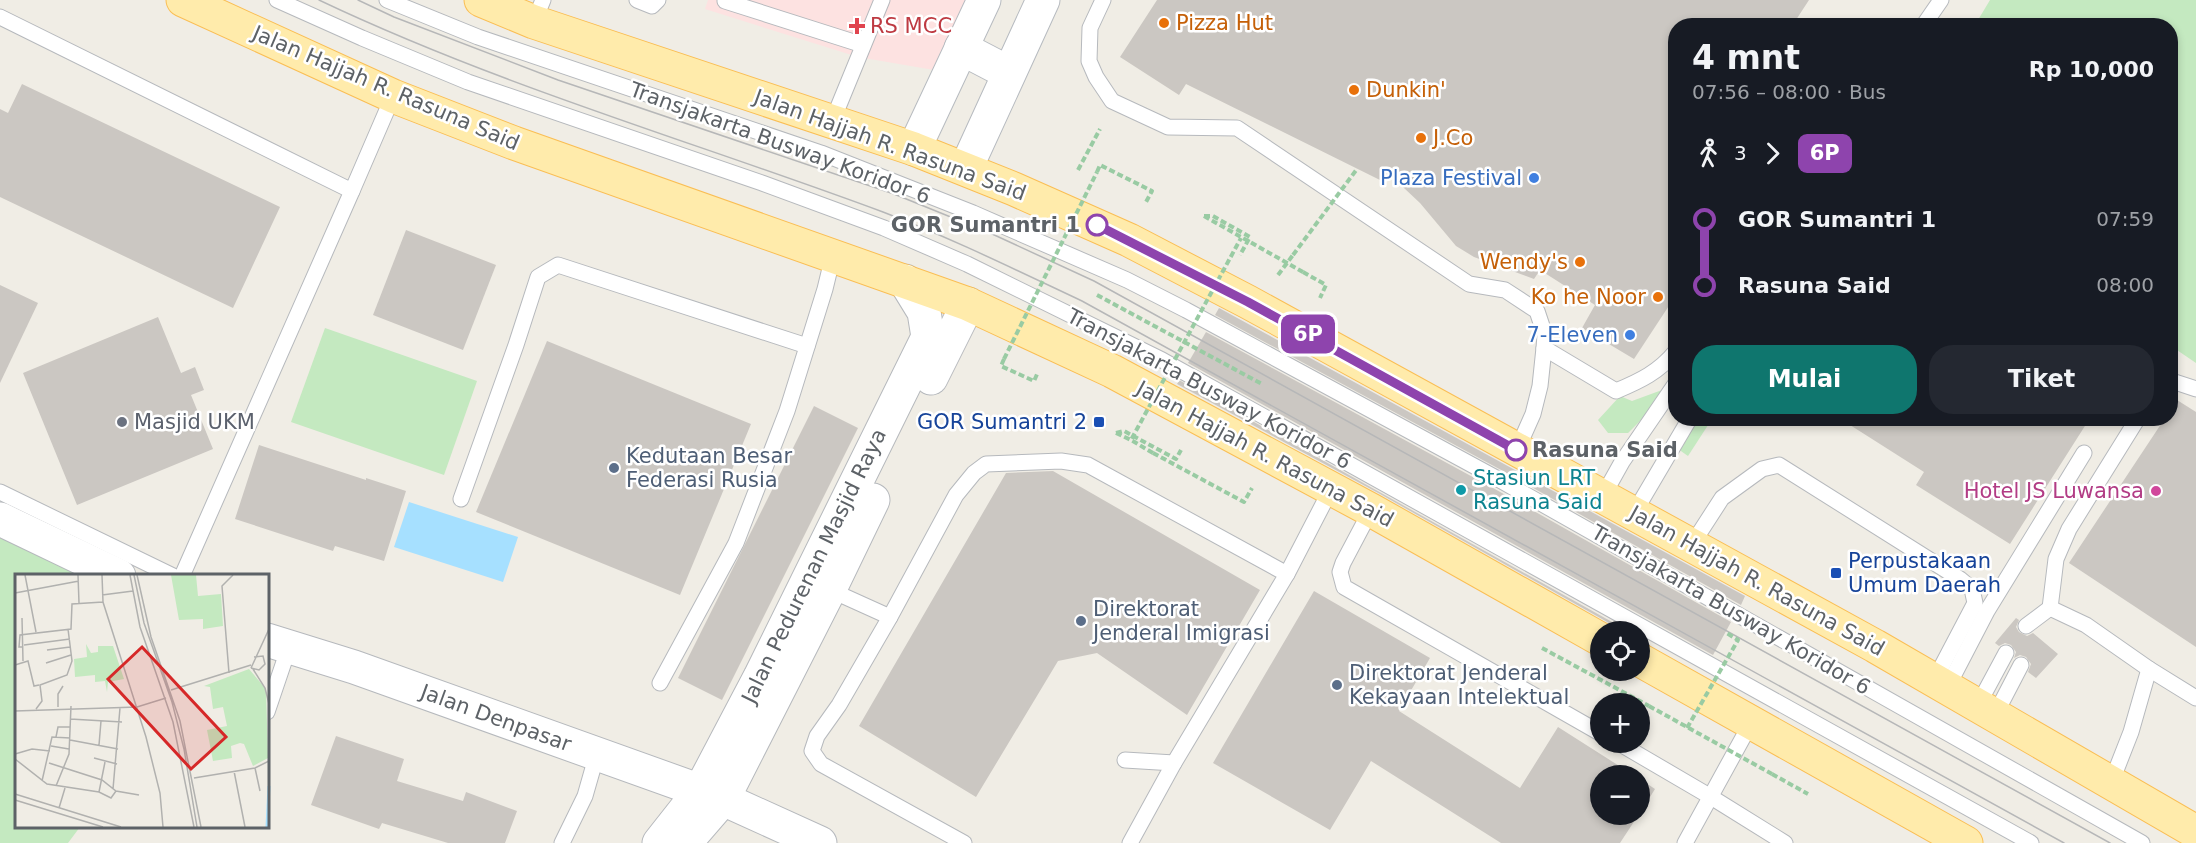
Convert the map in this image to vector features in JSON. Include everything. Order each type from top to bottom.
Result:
[{"type":"main road","name":"Jalan Hajjah R. Rasuna Said","points":[[183,0],[393,96],[514,143],[968,304],[1112,371],[1371,510],[1590,633]]},
{"type":"main road","name":"Jalan Hajjah R. Rasuna Said","points":[[483,0],[539,11],[832,122],[966,168],[1129,240],[1248,302],[1875,646],[2196,832]]},
{"type":"main road","points":[[1650,666],[1966,843]]},
{"type":"street","points":[[914,149],[984,0]]},
{"type":"street","points":[[966,168],[1043,0]]},
{"type":"street","points":[[961,48],[1009,73]]},
{"type":"street","name":"Jalan Pedurenan Masjid Raya","points":[[819,585],[927,337],[924,312],[905,281]]},
{"type":"street","name":"Jalan Pedurenan Masjid Raya","points":[[686,843],[968,304]]},
{"type":"street","points":[[0,519],[114,574]]},
{"type":"street","name":"Jalan Denpasar","points":[[278,644],[354,667],[712,795],[820,843]]},
{"type":"street","name":"Jalan Pedurenan Masjid Raya","points":[[659,843],[712,795]]},
{"type":"lane","name":"Transjakarta Busway Koridor 6","points":[[277,0],[468,82],[762,183],[884,228],[967,264],[1162,360],[2031,843]]},
{"type":"lane","name":"Transjakarta Busway Koridor 6","points":[[387,0],[512,48],[821,153],[983,217],[1127,280],[1498,479],[2142,843]]},
{"type":"lane","points":[[637,0],[652,6],[658,0]]},
{"type":"lane","points":[[832,122],[882,0]]},
{"type":"lane","points":[[1103,0],[1090,28],[1089,61],[1096,77],[1112,101],[1168,127],[1237,128],[1469,284],[1505,290],[1537,311],[1545,334],[1536,406],[1516,450]]},
{"type":"lane","points":[[1929,18],[1941,0]]},
{"type":"lane","points":[[725,1],[863,45]]},
{"type":"lane","points":[[0,17],[352,191]]},
{"type":"lane","points":[[183,574],[393,96]]},
{"type":"lane","points":[[660,682],[736,543],[787,411],[833,256]]},
{"type":"lane","points":[[461,499],[538,277],[558,265],[807,346]]},
{"type":"lane","points":[[1544,348],[1616,391],[1653,374],[1668,360]]},
{"type":"lane","points":[[2178,383],[2196,389]]},
{"type":"lane","points":[[1603,496],[1622,462],[1668,395]]},
{"type":"lane","points":[[1634,513],[1685,426]]},
{"type":"lane","points":[[2026,626],[2050,608],[2056,559],[2069,529],[2133,426]]},
{"type":"lane","points":[[1941,684],[2084,453]]},
{"type":"lane","points":[[964,843],[821,764],[812,752],[816,736],[839,705],[890,618],[956,495],[974,473],[986,464],[1061,461],[1088,465],[1287,574]]},
{"type":"lane","points":[[1691,546],[1722,498],[1762,469],[1779,465],[1960,579],[1972,589],[1975,603],[1941,684]]},
{"type":"lane","points":[[1130,843],[1174,763],[1287,574],[1331,489]]},
{"type":"lane","points":[[0,492],[169,574]]},
{"type":"lane","points":[[1371,510],[1343,563],[1340,572],[1344,586],[1590,727]]},
{"type":"lane","points":[[819,585],[890,618]]},
{"type":"lane","points":[[2050,608],[2086,625],[2149,669],[2196,698]]},
{"type":"lane","points":[[268,706],[278,644]]},
{"type":"lane","points":[[1986,710],[2006,653]]},
{"type":"lane","points":[[1986,710],[2021,665]]},
{"type":"lane","points":[[2111,783],[2131,732],[2149,669]]},
{"type":"lane","points":[[1685,843],[1751,723]]},
{"type":"lane","points":[[1636,753],[1711,796],[1785,843]]},
{"type":"lane","points":[[562,843],[585,796],[597,754]]},
{"type":"lane","points":[[1125,760],[1174,763]]},
{"type":"path","points":[[1078,170],[1100,129]]},
{"type":"path","points":[[1038,372],[1034,381],[1001,366],[1100,165],[1152,190],[1146,202]]},
{"type":"path","points":[[1278,275],[1357,169]]},
{"type":"path","points":[[1240,255],[1250,237],[1214,216],[1204,216],[1241,238],[1303,272],[1326,285],[1320,298]]},
{"type":"path","points":[[1131,440],[1241,238]]},
{"type":"path","points":[[1181,450],[1176,459],[1124,431],[1116,432],[1244,502],[1252,489]]},
{"type":"path","points":[[1687,728],[1738,640],[1725,633]]},
{"type":"path","points":[[1542,648],[1772,774]]},
{"type":"shaded area","name":"RS MCC","points":[[708,0],[967,0],[934,70],[858,57],[705,9]]},
{"type":"green space","points":[[1990,0],[2196,0],[2196,363],[2178,351],[2178,18],[1979,18]]},
{"type":"green space","points":[[325,328],[477,381],[444,475],[291,422]]},
{"type":"green space","points":[[1662,390],[1642,419],[1628,433],[1608,433],[1598,420],[1620,396],[1632,401]]},
{"type":"green space","points":[[1693,426],[1707,426],[1688,456],[1678,449]]},
{"type":"green space","points":[[0,535],[92,574],[15,574],[15,828],[79,828],[68,843],[0,843]]},
{"type":"water","points":[[409,502],[518,537],[503,582],[394,547]]},
{"type":"building","name":"Plaza Festival","points":[[1157,0],[1809,0],[1797,18],[1668,18],[1668,307],[1634,359],[1582,328],[1595,305],[1540,270],[1534,279],[1474,257],[1456,246],[1420,203],[1389,174],[1384,182],[1186,84],[1179,95],[1120,57]]},
{"type":"building","points":[[22,84],[280,207],[233,308],[0,197],[0,109],[8,113]]},
{"type":"building","points":[[406,230],[496,265],[463,350],[373,315]]},
{"type":"building","points":[[0,285],[38,303],[0,383]]},
{"type":"building","points":[[1219,308],[1745,596],[1741,605],[1503,471],[1215,315]]},
{"type":"building","name":"Masjid UKM","points":[[158,317],[181,373],[195,367],[204,390],[191,395],[213,449],[77,505],[23,373]]},
{"type":"building","points":[[1206,332],[1493,488],[1731,622],[1713,655],[1188,363]]},
{"type":"building","name":"Kedutaan Besar Federasi Rusia","points":[[547,341],[751,424],[680,595],[476,512]]},
{"type":"building","points":[[1179,380],[1610,621],[1605,621],[1380,494],[1177,384]]},
{"type":"building","name":"Hotel JS Luwansa","points":[[2178,401],[2196,412],[2196,647],[2069,563],[2160,426],[2178,426]]},
{"type":"building","points":[[814,406],[858,428],[722,700],[678,678]]},
{"type":"building","points":[[1852,426],[2085,426],[2010,544],[1916,485],[1924,472]]},
{"type":"building","points":[[259,445],[406,491],[384,561],[335,546],[333,551],[235,519]]},
{"type":"building","name":"Direktorat Jenderal Imigrasi","points":[[1053,471],[1260,590],[1187,715],[1097,653],[1058,661],[976,797],[859,726],[1006,473]]},
{"type":"building","name":"Direktorat Jenderal Kekayaan Intelektual","points":[[1314,591],[1430,658],[1399,711],[1520,788],[1558,727],[1590,747],[1590,753],[1599,753],[1618,765],[1590,765],[1590,825],[1632,825],[1620,843],[1501,843],[1371,761],[1330,830],[1213,763]]},
{"type":"building","points":[[2016,618],[2019,620],[2016,627],[2019,632],[2027,636],[2033,633],[2058,654],[2036,678],[2028,672],[2031,664],[2026,657],[2020,655],[2014,658],[2016,652],[2011,645],[2005,643],[1999,646],[1995,643]]},
{"type":"building","points":[[336,736],[404,759],[397,781],[463,801],[466,792],[517,811],[505,843],[448,843],[382,823],[379,829],[311,805]]},
{"type":"building","points":[[1650,786],[1655,789],[1650,797]]},
{"type":"tram line","points":[[319,0],[457,60],[883,212],[958,243],[1082,301],[2064,843]]},
{"type":"tram line","points":[[358,0],[394,17],[558,80],[894,194],[990,233],[1094,281],[2110,843]]},
{"type":"bus line","name":"6P","points":[[1097,225],[1248,302],[1516,450]]},
{"type":"place","name":"Pizza Hut","points":[[1164,23]]},
{"type":"place","name":"RS MCC","points":[[857,26]]},
{"type":"place","name":"Dunkin'","points":[[1354,90]]},
{"type":"place","name":"J.Co","points":[[1421,138]]},
{"type":"place","name":"Plaza Festival","points":[[1534,178]]},
{"type":"place","name":"GOR Sumantri 1","points":[[1097,225]]},
{"type":"place","name":"Wendy's","points":[[1580,262]]},
{"type":"place","name":"Ko he Noor","points":[[1658,297]]},
{"type":"place","name":"7-Eleven","points":[[1630,335]]},
{"type":"place","name":"Masjid UKM","points":[[122,422]]},
{"type":"place","name":"GOR Sumantri 2","points":[[1099,422]]},
{"type":"place","name":"Rasuna Said","points":[[1516,450]]},
{"type":"place","name":"Kedutaan Besar Federasi Rusia","points":[[614,468]]},
{"type":"place","name":"Stasiun LRT Rasuna Said","points":[[1461,490]]},
{"type":"place","name":"Hotel JS Luwansa","points":[[2156,491]]},
{"type":"place","name":"Perpustakaan Umum Daerah","points":[[1836,573]]},
{"type":"place","name":"Direktorat Jenderal Imigrasi","points":[[1081,621]]},
{"type":"place","name":"Direktorat Jenderal Kekayaan Intelektual","points":[[1337,685]]}]
